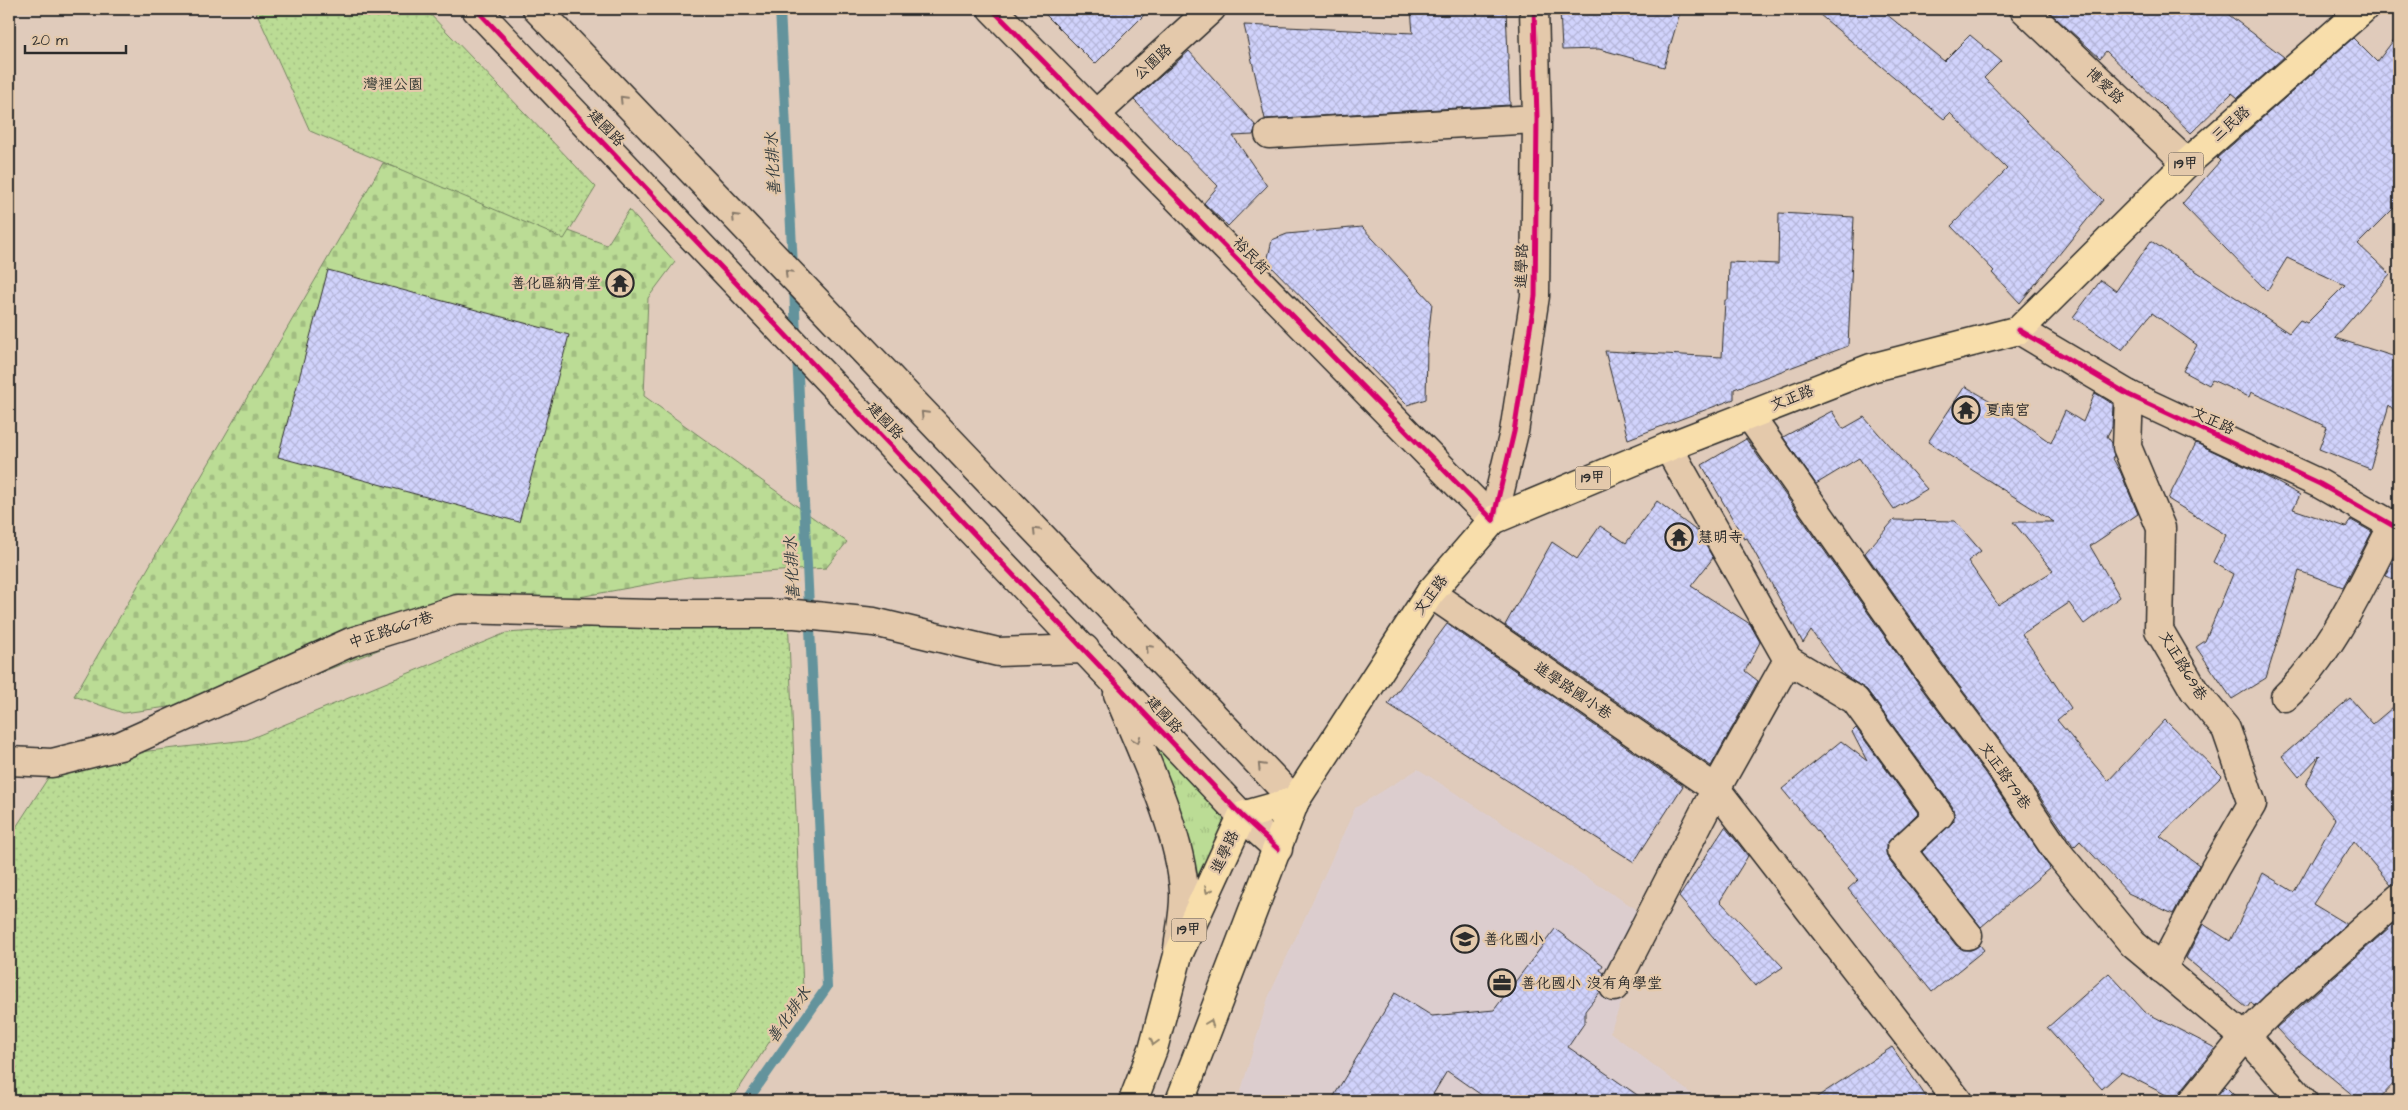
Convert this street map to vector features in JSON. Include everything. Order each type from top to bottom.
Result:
[{"type":"main road","name":"三民路","points":[[2019,330],[2187,163],[2363,9]]},
{"type":"main road","name":"文正路","points":[[1295,801],[1430,593],[1493,520],[1668,447],[1871,368],[2019,330]]},
{"type":"main road","name":"進學路","points":[[1132,1101],[1153,1049],[1178,955],[1242,816],[1295,801]]},
{"type":"main road","name":"19甲","points":[[1180,1101],[1295,801]]},
{"type":"street","name":"建國路","points":[[476,9],[1242,816],[1278,849]]},
{"type":"street","points":[[537,9],[1295,801]]},
{"type":"street","name":"裕民街","points":[[992,9],[1493,520]]},
{"type":"street","name":"公園路","points":[[1095,115],[1211,9]]},
{"type":"street","name":"進學路","points":[[1493,520],[1514,432],[1534,296],[1537,119],[1534,9]]},
{"type":"street","name":"博愛路","points":[[2024,9],[2187,163]]},
{"type":"street","points":[[1269,134],[1537,119]]},
{"type":"street","name":"文正路","points":[[2019,330],[2128,395],[2320,484],[2396,528]]},
{"type":"street","name":"文正路69巷","points":[[2128,395],[2127,447],[2161,528],[2159,630],[2194,690],[2226,729],[2252,804],[2214,868],[2162,969]]},
{"type":"street","name":"文正路79巷","points":[[1748,415],[1929,672],[2001,768],[2058,853],[2133,944],[2254,1046],[2303,1101]]},
{"type":"street","points":[[1668,447],[1788,660],[1855,700],[1940,815],[1901,850],[1968,935]]},
{"type":"street","points":[[2284,697],[2305,678],[2353,602],[2396,528]]},
{"type":"street","name":"進學路國小巷","points":[[1430,593],[1716,789]]},
{"type":"street","name":"中正路667巷","points":[[9,761],[52,764],[120,746],[352,642],[458,609],[650,614],[795,614],[874,622],[998,652],[1085,649]]},
{"type":"street","points":[[1614,987],[1716,789],[1788,660]]},
{"type":"street","points":[[1112,679],[1154,783],[1177,854],[1184,894],[1178,955]]},
{"type":"street","points":[[1716,789],[1958,1101]]},
{"type":"street","points":[[2193,1101],[2244,1038],[2275,1007],[2399,898]]},
{"type":"shaded area","name":"善化國小","points":[[1418,769],[1636,909],[1634,970],[1610,1032],[1701,1101],[1238,1101],[1268,998],[1355,808]]},
{"type":"green space","name":"灣裡公園","points":[[255,9],[425,9],[596,187],[564,239],[310,131]]},
{"type":"green space","points":[[383,163],[607,245],[629,210],[675,262],[648,298],[644,396],[847,542],[826,568],[688,577],[454,620],[266,694],[123,713],[74,696]]},
{"type":"green space","points":[[788,614],[803,990],[731,1101],[9,1101],[9,838],[59,761],[247,740],[506,633]]},
{"type":"green space","points":[[1112,679],[1242,816],[1178,955],[1184,894]]},
{"type":"building","points":[[1040,9],[1150,9],[1095,64]]},
{"type":"building","points":[[1411,9],[1506,9],[1510,105],[1265,119],[1244,25],[1413,33]]},
{"type":"building","points":[[1560,9],[1681,9],[1664,67],[1599,49],[1562,50]]},
{"type":"building","points":[[1813,9],[1880,9],[1944,61],[1970,35],[2001,61],[1984,78],[2103,200],[2020,303],[1992,273],[1994,271],[1951,226],[2007,169],[1950,113],[1944,119]]},
{"type":"building","points":[[2046,9],[2221,9],[2284,57],[2238,98],[2232,93],[2191,133],[2106,51],[2100,58]]},
{"type":"building","points":[[2399,33],[2399,203],[2358,244],[2390,274],[2335,338],[2399,358],[2399,416],[2389,405],[2370,469],[2319,449],[2327,427],[2251,392],[2249,397],[2212,380],[2209,385],[2183,371],[2197,345],[2152,313],[2122,350],[2073,317],[2101,280],[2116,291],[2151,241],[2289,333],[2300,320],[2307,323],[2345,285],[2287,258],[2267,291],[2182,204],[2220,161],[2217,158],[2353,38],[2377,62]]},
{"type":"building","points":[[1189,51],[1256,126],[1253,135],[1233,136],[1267,186],[1228,226],[1204,203],[1218,186],[1134,100]]},
{"type":"building","points":[[1779,213],[1854,217],[1848,346],[1734,389],[1734,399],[1628,439],[1605,351],[1722,357],[1725,300],[1728,300],[1729,262],[1778,264]]},
{"type":"building","points":[[1362,227],[1432,303],[1427,348],[1426,399],[1407,405],[1267,262],[1272,240],[1287,234]]},
{"type":"building","points":[[328,270],[569,335],[519,522],[278,457]]},
{"type":"building","points":[[1965,386],[1999,406],[2051,443],[2065,411],[2083,422],[2095,393],[2113,404],[2112,427],[2107,436],[2112,443],[2114,457],[2112,457],[2138,514],[2090,546],[2120,597],[2084,624],[2069,603],[2022,634],[2071,708],[2057,720],[2108,781],[2165,720],[2222,776],[2160,836],[2199,865],[2173,914],[2128,893],[2080,841],[2074,847],[2014,759],[1942,663],[1865,553],[1894,520],[1955,521],[1981,551],[1968,561],[1998,605],[2053,571],[2013,522],[2054,522],[1928,442]]},
{"type":"building","points":[[1832,411],[1843,429],[1864,417],[1927,489],[1894,509],[1859,458],[1816,484],[1783,437]]},
{"type":"building","points":[[1746,439],[1916,681],[1988,777],[2050,868],[1981,927],[1922,852],[1954,821],[1952,806],[1867,690],[1844,675],[1811,631],[1803,643],[1747,538],[1744,539],[1702,465]]},
{"type":"building","points":[[2196,443],[2300,495],[2293,509],[2346,527],[2351,520],[2372,532],[2343,587],[2299,571],[2266,678],[2232,699],[2196,647],[2205,641],[2233,574],[2213,562],[2226,535],[2168,499]]},
{"type":"building","points":[[1657,501],[1698,532],[1713,558],[1691,586],[1750,624],[1760,642],[1745,671],[1758,681],[1711,766],[1505,625],[1552,542],[1577,559],[1600,526],[1626,543]]},
{"type":"building","points":[[2399,547],[2399,581],[2385,576]]},
{"type":"building","points":[[1447,624],[1683,786],[1634,862],[1388,704]]},
{"type":"building","points":[[2350,698],[2373,724],[2399,702],[2399,883],[2391,885],[2354,841],[2313,904],[2346,924],[2254,1006],[2251,1002],[2247,1008],[2186,958],[2203,924],[2230,941],[2263,873],[2294,892],[2335,819],[2306,785],[2320,755],[2299,777],[2282,756]]},
{"type":"building","points":[[1856,728],[1918,813],[1886,845],[1888,859],[1956,945],[1963,950],[1970,950],[1980,945],[1984,950],[1932,992],[1848,889],[1858,880],[1782,789],[1841,741],[1867,761],[1852,732]]},
{"type":"building","points":[[1725,827],[1748,856],[1720,901],[1783,967],[1755,986],[1679,897]]},
{"type":"building","points":[[2399,919],[2399,1078],[2377,1101],[2360,1101],[2292,1045],[2276,1028]]},
{"type":"building","points":[[1555,929],[1603,965],[1600,970],[1604,973],[1598,987],[1600,992],[1585,1011],[1585,1022],[1568,1047],[1646,1101],[1490,1101],[1447,1071],[1429,1101],[1331,1101],[1395,993],[1432,1016],[1494,1010]]},
{"type":"building","points":[[2109,973],[2145,1012],[2215,1048],[2181,1091],[2178,1101],[2121,1072],[2102,1089],[2047,1028]]},
{"type":"building","points":[[1892,1047],[1929,1101],[1811,1101]]},
{"type":"building","points":[[2225,1086],[2240,1101],[2213,1101]]},
{"type":"waterway","name":"善化排水","points":[[780,9],[793,267]]},
{"type":"waterway","name":"善化排水","points":[[794,284],[796,337]]},
{"type":"waterway","name":"善化排水","points":[[747,1101],[827,987],[797,354]]},
{"type":"cycle path","points":[[476,9],[1242,816],[1278,849]]},
{"type":"cycle path","points":[[992,9],[1493,520]]},
{"type":"cycle path","points":[[1493,520],[1514,432],[1535,296],[1537,119],[1534,9]]},
{"type":"cycle path","points":[[2019,330],[2129,395],[2320,484],[2399,529]]},
{"type":"place","name":"善化區納骨堂","points":[[620,283]]},
{"type":"place","name":"夏南宮","points":[[1966,410]]},
{"type":"place","name":"慧明寺","points":[[1679,537]]},
{"type":"place","name":"善化國小","points":[[1465,939]]},
{"type":"place","name":"善化國小 沒有角學堂","points":[[1502,983]]}]
